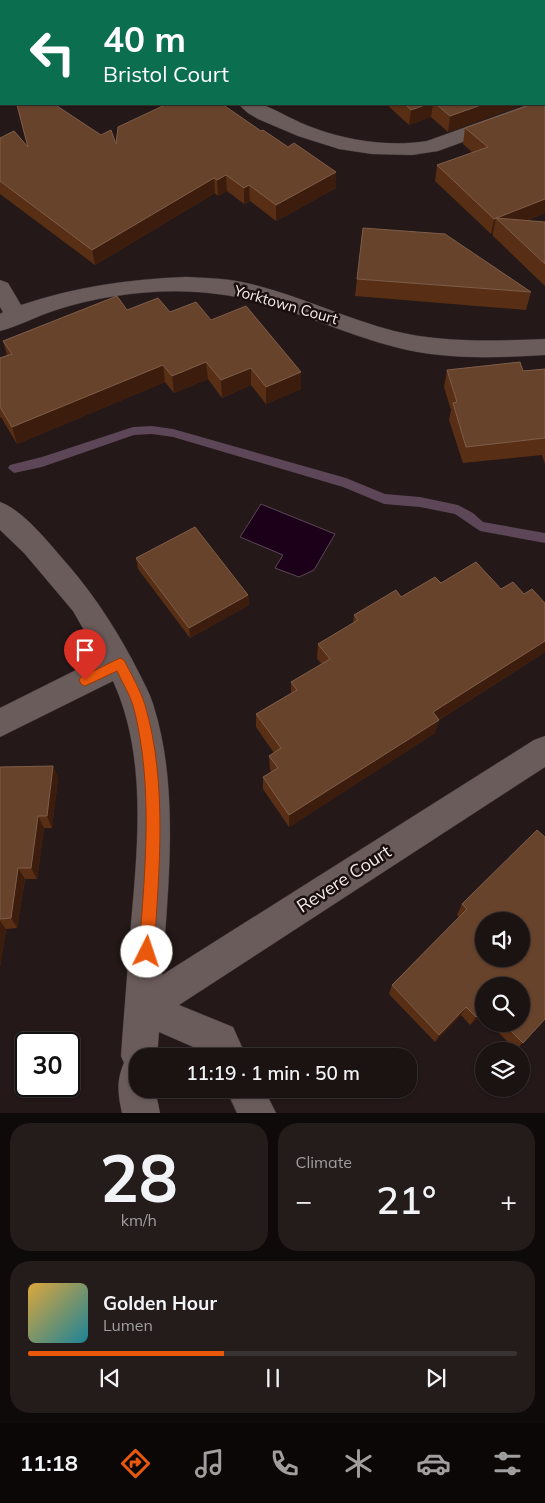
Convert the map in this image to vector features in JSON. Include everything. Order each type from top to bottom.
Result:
[{"type":"street","points":[[250,105],[265,115],[340,144],[412,150],[431,147],[545,106]]},
{"type":"street","name":"Yorktown Court","points":[[8,319],[62,301],[119,289],[193,284],[242,290],[391,338],[418,344],[448,347],[545,347]]},
{"type":"street","points":[[0,288],[8,319]]},
{"type":"street","points":[[0,513],[34,545],[82,603],[120,663],[138,703],[148,744],[152,798],[153,859],[140,1048]]},
{"type":"street","points":[[0,723],[120,663]]},
{"type":"street","name":"Revere Court","points":[[143,1008],[545,750]]},
{"type":"street","points":[[143,1008],[220,1040],[224,1048]]},
{"type":"street","points":[[138,1098],[141,1113]]},
{"type":"street","points":[[249,1098],[257,1113]]},
{"type":"shaded area","points":[[261,504],[335,534],[314,570],[299,577],[275,568],[283,555],[240,537]]},
{"type":"building","points":[[17,105],[56,105],[101,135],[111,130],[116,144],[118,127],[165,105],[223,105],[288,147],[294,143],[336,172],[276,205],[249,185],[244,188],[226,175],[217,180],[214,178],[92,250],[0,181],[0,138],[14,131],[28,147]]},
{"type":"building","points":[[406,105],[425,105],[411,110]]},
{"type":"building","points":[[437,105],[481,105],[450,116]]},
{"type":"building","points":[[530,105],[545,105],[545,199],[494,219],[437,165],[488,147],[465,128]]},
{"type":"building","points":[[496,218],[545,222],[545,264]]},
{"type":"building","points":[[363,228],[445,234],[531,292],[357,279]]},
{"type":"building","points":[[117,296],[127,310],[158,298],[170,312],[196,302],[211,320],[246,306],[301,372],[266,387],[251,368],[221,380],[206,362],[172,376],[163,365],[12,427],[0,407],[0,358],[12,354],[3,341]]},
{"type":"building","points":[[520,362],[523,371],[545,369],[545,438],[466,447],[453,403],[457,402],[447,370]]},
{"type":"building","points":[[195,527],[248,595],[189,628],[136,558]]},
{"type":"building","points":[[476,562],[501,589],[513,582],[524,594],[532,589],[545,603],[545,641],[433,712],[439,720],[289,815],[263,777],[278,768],[269,756],[281,748],[256,714],[297,690],[291,682],[330,659],[318,644],[358,620],[354,615],[396,590],[401,597],[435,577],[441,583]]},
{"type":"building","points":[[53,766],[47,816],[38,816],[31,868],[18,868],[11,918],[0,919],[0,767]]},
{"type":"building","points":[[537,830],[545,837],[545,1019],[524,1042],[512,1032],[530,1032],[530,977],[475,977],[475,1016],[466,1007],[439,1035],[392,985],[467,909],[462,904]]},
{"type":"waterway","points":[[14,468],[42,462],[133,431],[152,430],[173,433],[346,483],[384,499],[420,502],[458,510],[469,516],[480,526],[545,538]]},
{"type":"route","points":[[85,680],[120,663],[138,703],[148,744],[152,798],[153,859],[147,952]]}]
